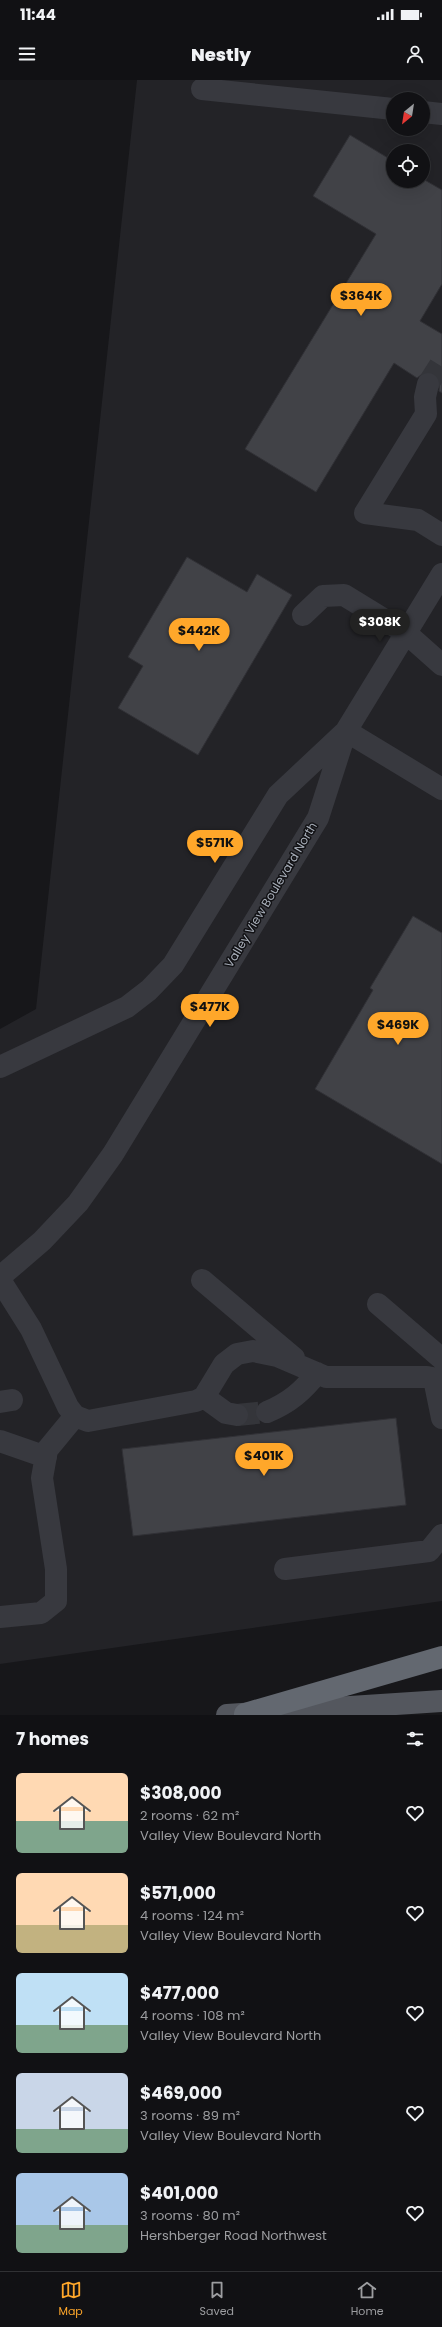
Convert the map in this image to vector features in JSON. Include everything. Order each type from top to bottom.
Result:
[{"type":"highway","points":[[236,1714],[442,1657]]},
{"type":"main road","points":[[236,1714],[442,1701]]},
{"type":"street","points":[[202,89],[386,108]]},
{"type":"street","points":[[430,113],[442,114]]},
{"type":"street","points":[[428,384],[425,397],[434,413],[365,513],[418,520],[442,535]]},
{"type":"street","name":"Valley View Boulevard North","points":[[0,1276],[42,1241],[78,1203],[113,1154],[318,818],[346,730],[442,574]]},
{"type":"street","points":[[303,615],[323,596],[344,595],[406,633],[442,665]]},
{"type":"street","points":[[346,730],[442,789]]},
{"type":"street","name":"Valley View Boulevard North","points":[[0,1067],[127,1007],[149,990],[173,965],[278,795],[346,730]]},
{"type":"street","points":[[0,1280],[31,1330],[68,1407],[75,1416],[88,1421],[196,1401],[204,1397],[224,1364],[237,1354],[253,1351],[277,1356],[326,1377],[438,1379],[442,1418]]},
{"type":"street","points":[[202,1280],[310,1370]]},
{"type":"street","points":[[378,1304],[442,1359]]},
{"type":"street","points":[[267,1412],[290,1401],[305,1389],[310,1370]]},
{"type":"street","points":[[204,1397],[226,1413],[237,1415]]},
{"type":"street","points":[[0,1617],[41,1613],[56,1601],[56,1569],[42,1478],[47,1450],[75,1416]]},
{"type":"street","points":[[0,1441],[46,1456]]},
{"type":"street","points":[[285,1569],[429,1551],[442,1535]]},
{"type":"shaded area","points":[[137,80],[442,80],[442,1601],[0,1664],[0,1029],[36,1009]]},
{"type":"building","points":[[350,135],[386,157],[386,188],[430,188],[430,183],[442,190],[442,284],[420,321],[442,334],[442,393],[439,391],[440,381],[436,375],[425,372],[417,378],[394,363],[316,492],[245,449],[376,234],[313,196]]},
{"type":"building","points":[[187,557],[247,592],[257,574],[292,595],[198,755],[118,708],[143,666],[128,657]]},
{"type":"building","points":[[413,916],[442,933],[442,1164],[315,1089],[373,990],[370,988]]},
{"type":"building","points":[[396,1418],[406,1505],[133,1536],[122,1449]]},
{"type":"tunnel","points":[[428,384],[442,362]]},
{"type":"tunnel","points":[[237,1415],[267,1412]]}]
